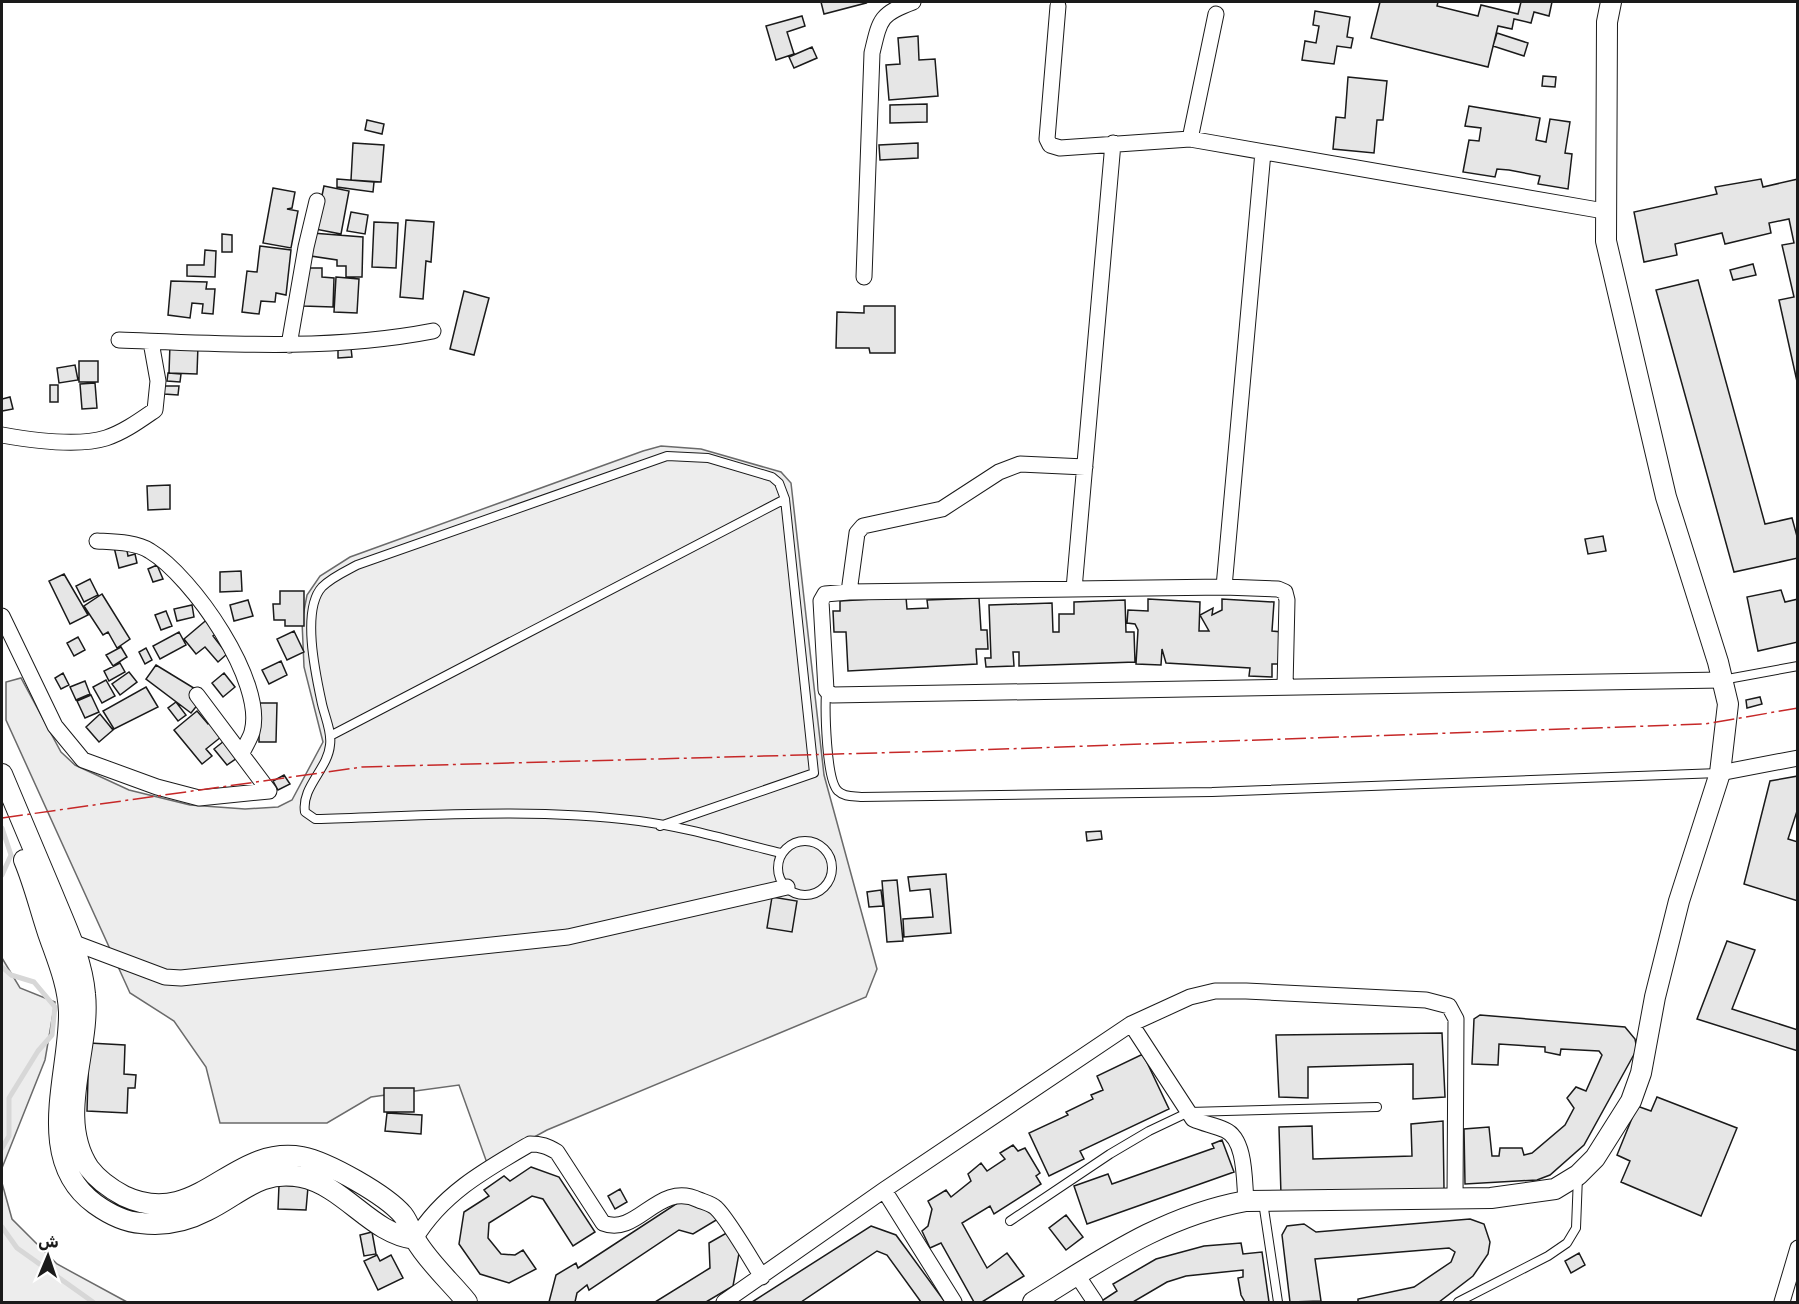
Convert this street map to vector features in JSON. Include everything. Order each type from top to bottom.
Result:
[{"type":"street","points":[[864,277],[872,53],[878,26],[890,10],[913,2]]},
{"type":"street","points":[[1033,1302],[1136,1238],[1178,1218],[1209,1208],[1255,1201],[1455,1200],[1527,1194],[1555,1189],[1578,1175],[1595,1158],[1617,1128],[1638,1082],[1655,997],[1679,901],[1720,773],[1728,704],[1666,497],[1606,241],[1604,211],[1607,22],[1611,2]]},
{"type":"street","points":[[1058,6],[1047,139],[1050,145],[1060,148],[1190,139],[1604,211]]},
{"type":"street","points":[[1190,139],[1216,14]]},
{"type":"street","points":[[1074,589],[1113,143]]},
{"type":"street","points":[[1224,587],[1263,152]]},
{"type":"street","points":[[289,345],[306,247],[317,201]]},
{"type":"street","points":[[119,340],[289,345],[384,340],[433,331]]},
{"type":"street","points":[[2,435],[26,440],[69,441],[104,439],[129,428],[155,410],[158,381],[151,342]]},
{"type":"street","points":[[849,592],[857,533],[863,526],[942,509],[999,472],[1020,464],[1085,467]]},
{"type":"street","points":[[97,541],[122,543],[148,550],[156,555],[186,584],[222,630],[246,682],[251,706],[252,731],[242,753]]},
{"type":"street","points":[[1286,687],[1287,600],[1285,592],[1278,589],[1224,587],[849,592],[825,594],[821,601],[826,690],[832,695],[1722,680]]},
{"type":"street","points":[[2,616],[55,726],[83,760],[157,787],[199,798],[269,792],[197,695]]},
{"type":"street","points":[[1720,773],[1797,758]]},
{"type":"street","points":[[2,774],[72,941],[84,978],[86,997],[75,1112],[77,1141],[89,1168],[110,1189],[136,1201],[165,1205],[193,1198],[246,1165],[273,1156],[301,1156],[328,1165],[351,1177],[402,1213],[411,1226],[415,1239],[467,1302]]},
{"type":"street","points":[[2,807],[31,876],[66,985],[69,1013],[58,1121],[62,1149],[72,1179],[88,1198],[108,1213],[132,1222],[157,1225],[182,1221],[208,1211],[251,1183],[275,1176],[301,1177],[325,1185],[382,1226],[403,1238],[415,1239]]},
{"type":"street","points":[[48,933],[165,977],[182,978],[568,937],[787,887]]},
{"type":"street","points":[[724,1302],[884,1190],[1131,1024],[1190,997],[1215,992],[1245,991],[1426,1000],[1449,1006],[1456,1019],[1455,1200]]},
{"type":"street","points":[[1131,1024],[1193,1119],[1205,1125],[1226,1130],[1235,1137],[1255,1201]]},
{"type":"street","points":[[415,1239],[428,1217],[469,1179],[530,1144],[537,1144],[547,1146],[557,1152],[603,1223],[610,1226],[626,1223],[669,1196],[684,1194],[716,1208],[762,1277]]},
{"type":"street","points":[[884,1190],[954,1302]]},
{"type":"street","points":[[1782,1302],[1797,1248]]},
{"type":"street","points":[[1077,1275],[1095,1302]]},
{"type":"lane","points":[[660,826],[814,773],[785,499],[779,483],[772,477],[708,458],[667,456],[357,565],[321,588],[312,605],[311,636],[319,691],[330,736],[329,753],[303,801],[304,812],[315,819],[532,814],[640,821],[660,826],[782,853]]},
{"type":"lane","points":[[330,736],[785,499]]},
{"type":"lane","points":[[1722,680],[1797,666]]},
{"type":"lane","points":[[826,690],[826,733],[833,784],[846,796],[1223,791],[1720,773]]},
{"type":"lane","points":[[812,842],[822,846],[832,862],[830,880],[818,892],[799,894],[787,887],[780,877],[778,868],[782,853],[794,843],[812,842]]},
{"type":"lane","points":[[1010,1221],[1110,1154],[1149,1131],[1189,1112],[1377,1107]]},
{"type":"lane","points":[[1458,1302],[1567,1243],[1576,1227],[1579,1204],[1578,1175]]},
{"type":"lane","points":[[1255,1201],[1278,1302]]},
{"type":"shaded area","points":[[661,446],[701,449],[781,472],[791,483],[824,775],[877,969],[866,997],[547,1130],[487,1163],[459,1085],[371,1097],[327,1123],[220,1123],[206,1067],[174,1021],[130,993],[6,720],[6,682],[21,678],[61,752],[75,765],[129,790],[190,805],[245,809],[278,807],[292,800],[323,742],[304,667],[302,621],[307,595],[320,576],[350,557]]},
{"type":"shaded area","points":[[2,958],[20,988],[55,1002],[45,1060],[2,1168]]},
{"type":"shaded area","points":[[2,1183],[12,1219],[57,1264],[127,1302],[2,1302]]},
{"type":"building","points":[[821,2],[865,2],[866,3],[824,14]]},
{"type":"building","points":[[1380,2],[1438,2],[1437,6],[1478,16],[1481,5],[1518,14],[1521,2],[1552,2],[1549,16],[1534,12],[1531,23],[1514,19],[1512,29],[1498,26],[1488,67],[1371,38]]},
{"type":"building","points":[[1315,11],[1350,17],[1347,37],[1353,38],[1351,48],[1337,46],[1334,64],[1302,60],[1305,41],[1316,43],[1319,26],[1313,25]]},
{"type":"building","points":[[802,16],[805,26],[787,32],[794,54],[776,60],[766,26]]},
{"type":"building","points":[[1497,33],[1528,43],[1524,56],[1493,46]]},
{"type":"building","points":[[918,36],[919,60],[935,59],[938,96],[889,100],[886,65],[900,64],[898,38]]},
{"type":"building","points":[[812,47],[817,58],[794,68],[789,57]]},
{"type":"building","points":[[1543,76],[1556,77],[1555,87],[1542,86]]},
{"type":"building","points":[[1348,77],[1387,81],[1383,120],[1377,120],[1374,153],[1333,149],[1336,117],[1345,118]]},
{"type":"building","points":[[927,104],[927,122],[890,123],[890,105]]},
{"type":"building","points":[[1469,106],[1540,118],[1536,140],[1546,142],[1550,119],[1570,122],[1565,153],[1572,154],[1568,189],[1538,184],[1540,176],[1509,170],[1497,169],[1495,177],[1463,172],[1469,140],[1479,141],[1481,128],[1465,126]]},
{"type":"building","points":[[367,120],[384,124],[382,134],[365,130]]},
{"type":"building","points":[[353,143],[384,145],[381,182],[351,180]]},
{"type":"building","points":[[918,143],[918,158],[880,160],[879,145]]},
{"type":"building","points":[[337,179],[374,182],[373,192],[337,187]]},
{"type":"building","points":[[1761,179],[1763,187],[1798,179],[1798,386],[1779,300],[1794,297],[1782,245],[1794,243],[1789,219],[1769,223],[1771,233],[1725,244],[1722,233],[1675,244],[1677,255],[1644,262],[1634,212],[1717,194],[1715,187]]},
{"type":"building","points":[[324,186],[349,191],[341,234],[315,229]]},
{"type":"building","points":[[273,188],[295,192],[292,208],[287,209],[298,211],[291,248],[263,243]]},
{"type":"building","points":[[351,212],[368,215],[365,234],[347,231]]},
{"type":"building","points":[[406,220],[434,222],[431,262],[426,261],[423,299],[400,297]]},
{"type":"building","points":[[374,222],[398,223],[396,268],[372,267]]},
{"type":"building","points":[[312,233],[363,237],[362,277],[346,277],[346,266],[337,266],[337,260],[311,256]]},
{"type":"building","points":[[222,234],[232,235],[232,252],[222,252]]},
{"type":"building","points":[[260,246],[291,250],[286,295],[276,293],[275,302],[261,301],[259,314],[242,312],[247,271],[257,272]]},
{"type":"building","points":[[205,250],[216,251],[215,277],[187,276],[187,265],[204,265]]},
{"type":"building","points":[[1753,264],[1756,275],[1733,280],[1730,270]]},
{"type":"building","points":[[305,268],[322,268],[322,277],[334,278],[333,307],[303,306]]},
{"type":"building","points":[[336,277],[359,279],[357,313],[334,312]]},
{"type":"building","points":[[1698,280],[1765,524],[1792,518],[1798,540],[1798,558],[1734,572],[1656,290]]},
{"type":"building","points":[[171,281],[207,282],[206,289],[215,289],[213,314],[202,313],[203,304],[192,303],[190,318],[168,315]]},
{"type":"building","points":[[464,291],[489,298],[474,355],[450,349]]},
{"type":"building","points":[[864,306],[895,306],[895,353],[870,353],[869,348],[836,348],[837,312],[864,313]]},
{"type":"building","points":[[170,344],[198,345],[197,374],[169,373]]},
{"type":"building","points":[[338,348],[351,348],[352,357],[338,358]]},
{"type":"building","points":[[79,361],[98,361],[98,382],[79,382]]},
{"type":"building","points":[[75,365],[78,380],[59,383],[57,368]]},
{"type":"building","points":[[168,373],[181,374],[180,382],[167,381]]},
{"type":"building","points":[[95,383],[97,408],[82,409],[80,384]]},
{"type":"building","points":[[50,385],[58,385],[58,402],[50,402]]},
{"type":"building","points":[[164,386],[179,386],[178,395],[164,394]]},
{"type":"building","points":[[10,397],[13,409],[2,411],[2,399]]},
{"type":"building","points":[[170,485],[170,509],[148,510],[147,486]]},
{"type":"building","points":[[1603,536],[1606,551],[1588,554],[1585,539]]},
{"type":"building","points":[[126,545],[128,556],[135,554],[137,563],[119,568],[114,547]]},
{"type":"building","points":[[157,565],[163,579],[153,582],[148,569]]},
{"type":"building","points":[[241,571],[242,591],[220,592],[220,572]]},
{"type":"building","points":[[64,574],[88,615],[70,624],[49,581]]},
{"type":"building","points":[[90,579],[98,595],[84,602],[76,586]]},
{"type":"building","points":[[1781,590],[1785,602],[1798,599],[1798,642],[1758,651],[1747,597]]},
{"type":"building","points":[[280,591],[304,591],[304,626],[285,626],[285,620],[274,620],[273,604],[280,604]]},
{"type":"building","points":[[102,594],[130,639],[117,648],[108,632],[103,635],[84,606]]},
{"type":"building","points":[[906,597],[907,609],[928,608],[927,600],[979,598],[981,630],[987,630],[988,649],[976,649],[977,664],[848,671],[846,632],[834,632],[833,611],[840,611],[840,601]]},
{"type":"building","points":[[1148,599],[1200,602],[1199,631],[1209,631],[1200,615],[1213,608],[1212,615],[1222,610],[1222,599],[1274,602],[1272,631],[1282,632],[1280,664],[1272,664],[1272,677],[1249,676],[1250,668],[1166,663],[1162,649],[1161,665],[1136,664],[1138,630],[1135,624],[1127,623],[1128,610],[1148,611]]},
{"type":"building","points":[[248,600],[253,616],[234,621],[230,605]]},
{"type":"building","points":[[1125,600],[1126,632],[1134,632],[1135,662],[1019,666],[1019,652],[1013,652],[1014,666],[986,667],[985,658],[991,658],[989,605],[1052,603],[1053,632],[1059,632],[1059,614],[1074,614],[1074,602]]},
{"type":"building","points":[[192,605],[194,617],[177,621],[174,609]]},
{"type":"building","points":[[166,611],[172,626],[161,630],[155,615]]},
{"type":"building","points":[[210,617],[221,630],[213,636],[227,654],[218,662],[205,647],[196,654],[184,639]]},
{"type":"building","points":[[294,631],[304,652],[287,660],[277,639]]},
{"type":"building","points":[[179,632],[186,645],[160,659],[153,646]]},
{"type":"building","points":[[78,637],[85,650],[74,656],[67,643]]},
{"type":"building","points":[[121,647],[127,657],[113,666],[106,655]]},
{"type":"building","points":[[146,648],[152,660],[145,664],[139,652]]},
{"type":"building","points":[[281,661],[287,675],[269,684],[262,670]]},
{"type":"building","points":[[120,663],[125,672],[109,681],[104,671]]},
{"type":"building","points":[[156,665],[197,690],[199,703],[191,713],[146,679]]},
{"type":"building","points":[[129,672],[137,682],[120,695],[112,684]]},
{"type":"building","points":[[63,673],[69,685],[61,689],[55,678]]},
{"type":"building","points":[[224,673],[235,687],[223,697],[212,683]]},
{"type":"building","points":[[106,680],[115,696],[102,703],[93,687]]},
{"type":"building","points":[[85,681],[90,694],[76,700],[70,687]]},
{"type":"building","points":[[146,687],[158,707],[114,729],[103,711]]},
{"type":"building","points":[[91,695],[99,712],[85,718],[77,701]]},
{"type":"building","points":[[1760,697],[1762,704],[1747,708],[1746,700]]},
{"type":"building","points":[[176,702],[186,715],[178,721],[168,708]]},
{"type":"building","points":[[259,703],[277,703],[276,742],[259,742]]},
{"type":"building","points":[[197,711],[208,724],[214,718],[226,733],[206,749],[212,756],[202,764],[174,730]]},
{"type":"building","points":[[100,714],[113,730],[99,742],[86,727]]},
{"type":"building","points":[[224,741],[237,758],[227,765],[214,749]]},
{"type":"building","points":[[284,775],[290,784],[278,790],[273,781]]},
{"type":"building","points":[[1798,776],[1798,808],[1788,839],[1798,842],[1798,901],[1744,884],[1770,781]]},
{"type":"building","points":[[1101,831],[1102,839],[1087,841],[1086,832]]},
{"type":"building","points":[[946,874],[951,933],[904,937],[903,919],[933,917],[930,889],[910,891],[908,877]]},
{"type":"building","points":[[897,880],[903,941],[887,942],[882,881]]},
{"type":"building","points":[[881,890],[883,906],[869,907],[867,892]]},
{"type":"building","points":[[772,897],[797,901],[792,932],[767,928]]},
{"type":"building","points":[[1727,941],[1755,950],[1732,1009],[1798,1030],[1798,1051],[1697,1019]]},
{"type":"building","points":[[1480,1015],[1625,1027],[1635,1039],[1637,1049],[1584,1145],[1550,1175],[1537,1180],[1465,1184],[1464,1129],[1489,1127],[1492,1156],[1499,1156],[1500,1148],[1522,1148],[1524,1155],[1532,1153],[1565,1125],[1574,1108],[1567,1098],[1576,1087],[1586,1091],[1602,1055],[1599,1051],[1561,1049],[1560,1055],[1545,1052],[1545,1047],[1499,1044],[1498,1065],[1472,1064],[1474,1019]]},
{"type":"building","points":[[1442,1033],[1445,1097],[1413,1099],[1413,1064],[1308,1067],[1308,1098],[1279,1097],[1276,1035]]},
{"type":"building","points":[[89,1043],[125,1045],[124,1074],[136,1075],[135,1088],[128,1088],[127,1113],[87,1111]]},
{"type":"building","points":[[1143,1054],[1169,1109],[1080,1151],[1084,1159],[1049,1176],[1029,1133],[1068,1115],[1066,1112],[1093,1099],[1091,1095],[1103,1090],[1097,1076]]},
{"type":"building","points":[[384,1088],[414,1088],[414,1112],[384,1112]]},
{"type":"building","points":[[1657,1097],[1737,1128],[1701,1216],[1621,1182],[1630,1161],[1617,1155],[1637,1106],[1651,1111]]},
{"type":"building","points":[[387,1113],[422,1115],[421,1134],[385,1131]]},
{"type":"building","points":[[1443,1121],[1444,1189],[1281,1195],[1279,1127],[1312,1126],[1313,1159],[1412,1156],[1411,1124]]},
{"type":"building","points":[[1222,1140],[1234,1172],[1087,1224],[1074,1186],[1108,1174],[1112,1184],[1214,1148],[1212,1144]]},
{"type":"building","points":[[1013,1145],[1018,1151],[1025,1148],[1040,1173],[1036,1176],[1041,1184],[994,1214],[990,1206],[962,1223],[987,1268],[1007,1253],[1024,1276],[982,1302],[974,1302],[941,1243],[930,1248],[922,1231],[928,1226],[932,1209],[928,1201],[946,1190],[951,1197],[971,1181],[968,1174],[981,1163],[987,1171],[1005,1159],[1000,1153]]},
{"type":"building","points":[[531,1167],[559,1177],[595,1232],[573,1246],[543,1199],[532,1196],[489,1223],[488,1238],[501,1254],[515,1255],[523,1250],[536,1269],[509,1283],[480,1274],[459,1244],[464,1212],[489,1196],[484,1190],[504,1176],[510,1181]]},
{"type":"building","points":[[279,1185],[308,1187],[306,1210],[278,1209]]},
{"type":"building","points":[[620,1189],[627,1202],[615,1209],[608,1196]]},
{"type":"building","points":[[679,1202],[709,1207],[718,1219],[693,1234],[679,1230],[589,1290],[587,1285],[577,1293],[575,1302],[549,1302],[556,1275],[576,1263],[578,1268]]},
{"type":"building","points":[[1066,1215],[1083,1237],[1066,1250],[1049,1228]]},
{"type":"building","points":[[1470,1219],[1484,1224],[1490,1242],[1488,1254],[1473,1276],[1439,1302],[1358,1302],[1358,1299],[1414,1287],[1451,1262],[1455,1252],[1449,1248],[1315,1259],[1321,1301],[1290,1302],[1282,1235],[1287,1226],[1304,1224],[1316,1232]]},
{"type":"building","points":[[871,1226],[896,1235],[945,1302],[921,1302],[887,1255],[877,1251],[801,1302],[752,1302]]},
{"type":"building","points":[[730,1231],[740,1248],[733,1286],[706,1302],[655,1302],[710,1268],[709,1243]]},
{"type":"building","points":[[372,1232],[376,1254],[364,1256],[360,1235]]},
{"type":"building","points":[[1241,1243],[1243,1254],[1262,1252],[1269,1302],[1245,1302],[1241,1295],[1238,1278],[1243,1277],[1243,1270],[1186,1276],[1167,1282],[1133,1302],[1100,1302],[1117,1291],[1113,1284],[1156,1259],[1204,1246]]},
{"type":"building","points":[[1579,1253],[1585,1265],[1571,1273],[1565,1261]]},
{"type":"building","points":[[377,1255],[380,1261],[391,1255],[403,1278],[378,1290],[364,1261]]},
{"type":"waterway","points":[[2,828],[11,855],[2,875]]},
{"type":"waterway","points":[[2,967],[11,975],[34,982],[55,1007],[52,1035],[38,1051],[9,1098],[9,1136],[2,1148]]},
{"type":"waterway","points":[[2,1227],[17,1248],[93,1302]]},
{"type":"power","points":[[2,818],[362,767],[948,751],[1705,724],[1798,708]]}]
